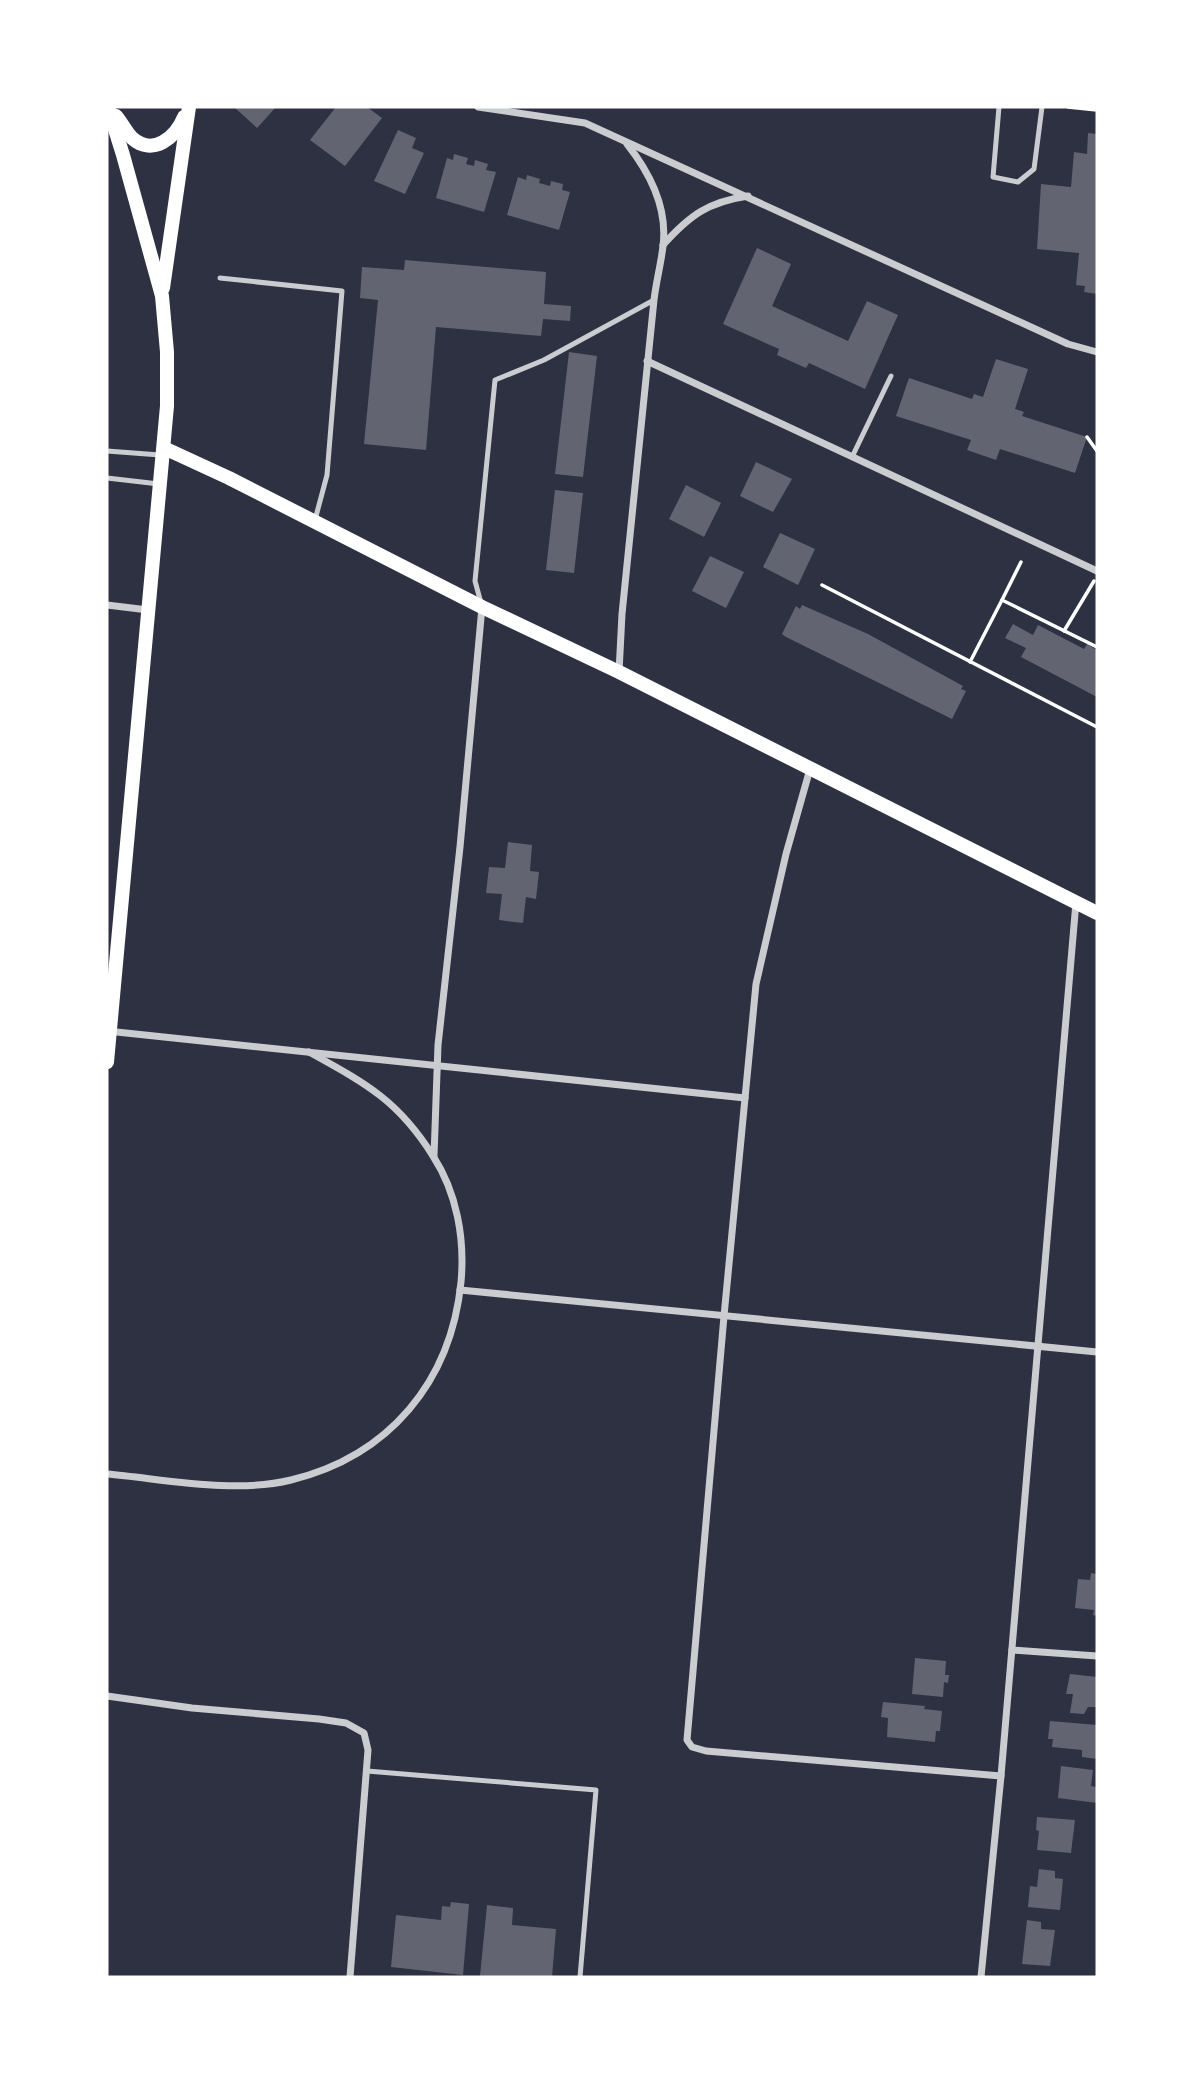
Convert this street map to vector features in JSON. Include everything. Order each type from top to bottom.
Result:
[{"type":"main road","points":[[108,107],[134,140],[140,144],[154,145],[174,135],[189,107]]},
{"type":"main road","points":[[107,1062],[164,452],[167,365],[162,296],[108,107]]},
{"type":"main road","points":[[162,296],[189,107]]},
{"type":"main road","points":[[164,452],[229,478],[314,523],[619,672],[1097,912]]},
{"type":"street","points":[[478,107],[585,123],[1068,344],[1097,352]]},
{"type":"street","points":[[619,672],[653,300],[663,245],[662,216],[650,175],[624,141]]},
{"type":"street","points":[[663,245],[680,227],[707,207],[727,199],[748,196]]},
{"type":"street","points":[[647,360],[1097,571]]},
{"type":"street","points":[[107,605],[148,610]]},
{"type":"street","points":[[434,1157],[438,1045],[482,607]]},
{"type":"street","points":[[810,768],[786,854],[756,984],[687,1741],[692,1747],[734,1754],[1001,1776]]},
{"type":"street","points":[[981,1977],[1039,1346],[1076,902]]},
{"type":"street","points":[[108,1031],[745,1098]]},
{"type":"street","points":[[107,1474],[252,1486],[292,1480],[339,1463],[385,1433],[426,1389],[448,1346],[458,1313],[463,1259],[460,1227],[448,1186],[434,1157],[395,1107],[366,1083],[309,1052]]},
{"type":"street","points":[[460,1290],[1097,1352]]},
{"type":"street","points":[[1012,1650],[1097,1656]]},
{"type":"street","points":[[107,1696],[191,1708],[319,1718],[346,1723],[364,1733],[368,1750],[367,1771],[350,1977]]},
{"type":"lane","points":[[999,107],[992,177],[1018,182],[1034,169],[1042,107]]},
{"type":"lane","points":[[219,278],[342,291],[327,475],[314,523]]},
{"type":"lane","points":[[482,607],[475,581],[495,380],[544,360],[653,300]]},
{"type":"lane","points":[[853,456],[891,376]]},
{"type":"lane","points":[[107,451],[164,452]]},
{"type":"lane","points":[[107,478],[161,484]]},
{"type":"lane","points":[[367,1771],[596,1790],[580,1977]]},
{"type":"path","points":[[1068,107],[1097,110]]},
{"type":"path","points":[[1087,437],[1097,451]]},
{"type":"path","points":[[970,662],[1021,562]]},
{"type":"path","points":[[1064,631],[1097,577]]},
{"type":"path","points":[[822,586],[1097,727]]},
{"type":"path","points":[[1002,600],[1097,647]]},
{"type":"building","points":[[234,107],[276,107],[257,128]]},
{"type":"building","points":[[336,107],[367,107],[382,118],[345,166],[310,140]]},
{"type":"building","points":[[398,130],[416,138],[412,148],[424,153],[405,194],[374,181]]},
{"type":"building","points":[[1088,133],[1097,134],[1097,294],[1084,292],[1085,286],[1076,285],[1079,253],[1037,249],[1041,184],[1071,187],[1074,152],[1087,154]]},
{"type":"building","points":[[454,154],[468,158],[466,164],[474,166],[475,160],[488,164],[486,170],[496,172],[484,212],[436,198],[447,158],[453,160]]},
{"type":"building","points":[[527,175],[550,186],[551,181],[563,184],[562,190],[570,192],[559,230],[507,215],[518,177],[526,180]]},
{"type":"building","points":[[757,248],[791,264],[772,306],[848,341],[867,301],[898,315],[865,389],[809,363],[806,368],[777,355],[779,349],[723,324]]},
{"type":"building","points":[[405,260],[546,272],[544,304],[571,306],[570,321],[543,319],[541,336],[436,327],[426,450],[364,444],[378,300],[360,298],[362,267],[404,270]]},
{"type":"building","points":[[569,352],[597,356],[583,477],[555,474]]},
{"type":"building","points":[[996,359],[1028,369],[1015,409],[1024,412],[1022,416],[1087,437],[1075,473],[1000,449],[996,460],[967,450],[971,440],[896,416],[909,378],[972,399],[974,394],[983,397]]},
{"type":"building","points":[[756,462],[792,479],[773,512],[740,496]]},
{"type":"building","points":[[686,485],[721,503],[704,537],[669,519]]},
{"type":"building","points":[[555,490],[583,493],[574,573],[546,570]]},
{"type":"building","points":[[780,533],[815,549],[798,585],[763,567]]},
{"type":"building","points":[[710,556],[744,572],[726,608],[692,591]]},
{"type":"building","points":[[802,605],[868,634],[963,686],[961,689],[966,691],[952,719],[782,634],[796,606],[800,609]]},
{"type":"building","points":[[1013,624],[1033,635],[1038,625],[1084,649],[1087,644],[1097,650],[1097,697],[1021,657],[1026,648],[1005,638]]},
{"type":"building","points":[[508,842],[532,845],[530,871],[539,872],[536,899],[526,897],[523,923],[499,920],[502,894],[486,893],[489,867],[505,868]]},
{"type":"building","points":[[1091,1573],[1097,1574],[1097,1616],[1093,1615],[1094,1610],[1075,1608],[1078,1579],[1090,1580]]},
{"type":"building","points":[[915,1658],[946,1661],[945,1675],[949,1675],[948,1683],[944,1682],[943,1697],[912,1694]]},
{"type":"building","points":[[1070,1674],[1097,1677],[1097,1707],[1088,1707],[1084,1714],[1070,1713],[1073,1694],[1066,1694]]},
{"type":"building","points":[[883,1702],[925,1706],[924,1709],[942,1711],[940,1731],[936,1731],[935,1742],[887,1737],[888,1718],[881,1717]]},
{"type":"building","points":[[1050,1721],[1097,1725],[1097,1759],[1082,1757],[1082,1750],[1052,1747],[1053,1739],[1048,1739]]},
{"type":"building","points":[[1061,1766],[1093,1770],[1091,1786],[1097,1787],[1097,1803],[1058,1798]]},
{"type":"building","points":[[1037,1817],[1075,1820],[1071,1853],[1037,1850]]},
{"type":"building","points":[[1039,1869],[1055,1871],[1055,1878],[1063,1879],[1060,1910],[1028,1907],[1030,1886],[1037,1887]]},
{"type":"building","points":[[451,1902],[469,1904],[463,1975],[391,1967],[396,1915],[441,1920],[442,1906],[450,1907]]},
{"type":"building","points":[[487,1905],[513,1908],[512,1925],[556,1929],[552,1977],[480,1976]]},
{"type":"building","points":[[1027,1920],[1041,1922],[1041,1929],[1055,1930],[1050,1966],[1022,1964]]}]
